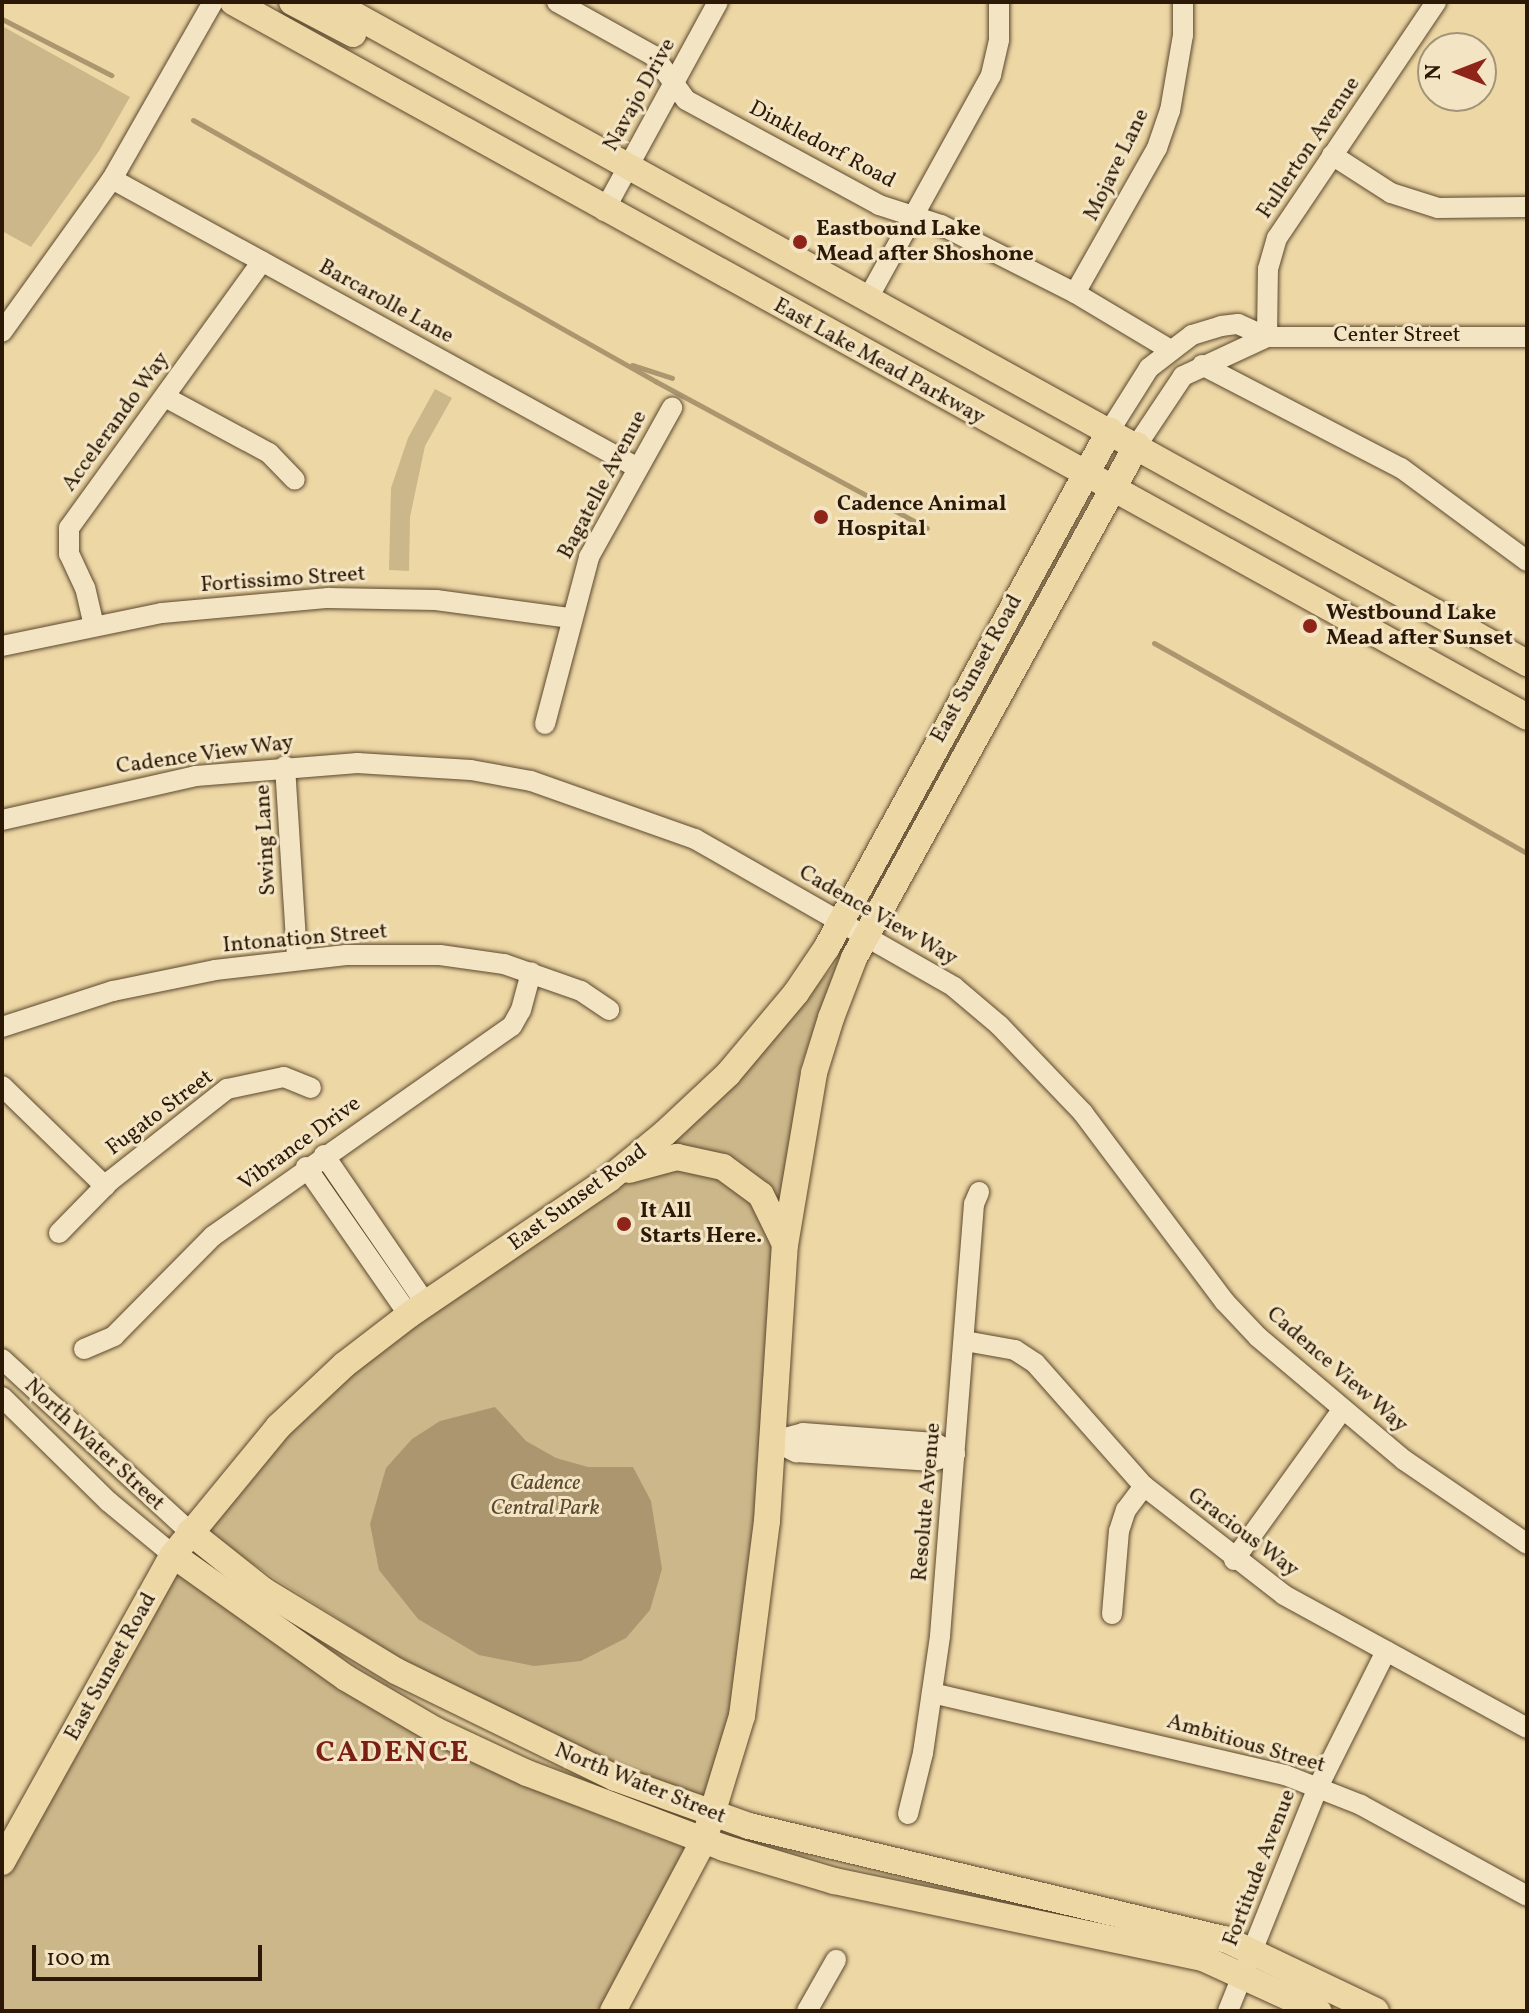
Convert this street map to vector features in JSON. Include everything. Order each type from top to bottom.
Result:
[{"type":"main road","name":"East Lake Mead Parkway","points":[[233,2],[604,211],[1527,717]]},
{"type":"main road","points":[[292,2],[351,33],[384,31]]},
{"type":"main road","points":[[331,2],[1527,663]]},
{"type":"main road","name":"Center Street","points":[[1086,475],[1110,430]]},
{"type":"main road","name":"Center Street","points":[[1112,489],[1137,445]]},
{"type":"main road","name":"East Sunset Road","points":[[2,1862],[173,1555],[278,1427],[344,1365],[417,1309],[609,1179],[728,1074],[811,973],[1086,475]]},
{"type":"main road","name":"East Sunset Road","points":[[613,2011],[704,1840],[714,1813],[752,1665],[774,1441],[785,1245],[814,1073],[845,977],[1112,489]]},
{"type":"main road","points":[[609,1179],[677,1157],[723,1167],[761,1195],[785,1245]]},
{"type":"main road","name":"North Water Street","points":[[190,1532],[263,1590],[396,1671],[615,1778],[714,1813],[837,1849],[1174,1924],[1249,1962],[1376,2011]]},
{"type":"main road","name":"North Water Street","points":[[173,1555],[346,1678],[435,1730],[527,1773],[704,1840],[834,1881],[1249,1962],[1318,2011]]},
{"type":"street","points":[[2,332],[112,179],[213,2]]},
{"type":"street","name":"Dinkledorf Road","points":[[557,2],[654,56],[686,100],[879,205],[941,225],[1075,293],[1169,349]]},
{"type":"street","name":"Navajo Drive","points":[[604,211],[718,2]]},
{"type":"street","points":[[867,300],[910,215],[991,75],[999,39],[999,2]]},
{"type":"street","name":"Mojave Lane","points":[[1075,293],[1157,148],[1170,111],[1183,35],[1183,2]]},
{"type":"street","name":"Fullerton Avenue","points":[[1267,337],[1268,269],[1277,238],[1436,2]]},
{"type":"street","points":[[1332,155],[1391,193],[1438,208],[1527,207]]},
{"type":"street","name":"Barcarolle Lane","points":[[112,179],[636,467]]},
{"type":"street","name":"Accelerando Way","points":[[94,626],[69,554],[69,528],[262,261]]},
{"type":"street","name":"Center Street","points":[[1110,430],[1149,368],[1169,349],[1192,335],[1238,324],[1267,337]]},
{"type":"street","name":"Center Street","points":[[1137,445],[1170,393],[1202,365],[1267,337],[1527,337]]},
{"type":"street","points":[[1202,365],[1401,468],[1527,561]]},
{"type":"street","points":[[165,397],[269,453],[295,480]]},
{"type":"street","name":"Bagatelle Avenue","points":[[545,724],[569,618],[589,557],[636,467],[672,408]]},
{"type":"street","name":"Fortissimo Street","points":[[2,646],[94,626],[216,606],[328,598],[436,600],[569,618]]},
{"type":"street","name":"Cadence View Way","points":[[2,820],[136,787],[285,766],[408,765],[531,781],[695,839],[954,987],[1043,1067],[1225,1302],[1342,1410],[1463,1504],[1527,1544]]},
{"type":"street","name":"Swing Lane","points":[[285,766],[297,959]]},
{"type":"street","name":"Intonation Street","points":[[2,1027],[113,991],[297,959],[440,955],[531,972],[581,991],[609,1010]]},
{"type":"street","name":"Vibrance Drive","points":[[84,1349],[114,1336],[213,1236],[306,1167],[512,1026],[531,972]]},
{"type":"street","name":"Fugato Street","points":[[59,1233],[105,1186],[227,1089],[284,1077],[311,1088]]},
{"type":"street","points":[[2,1086],[105,1186]]},
{"type":"street","points":[[324,1155],[417,1309]]},
{"type":"street","points":[[306,1167],[417,1309]]},
{"type":"street","name":"Resolute Avenue","points":[[908,1814],[932,1693],[965,1341],[974,1204],[979,1192]]},
{"type":"street","name":"Gracious Way","points":[[965,1341],[1015,1350],[1035,1363],[1144,1486],[1234,1560],[1324,1619],[1527,1728]]},
{"type":"street","name":"North Water Street","points":[[2,1359],[130,1483],[190,1532]]},
{"type":"street","name":"North Water Street","points":[[2,1397],[109,1502],[173,1555]]},
{"type":"street","points":[[1234,1560],[1342,1410]]},
{"type":"street","points":[[774,1441],[796,1452],[933,1461],[955,1454]]},
{"type":"street","points":[[1112,1614],[1119,1531],[1126,1510],[1144,1486]]},
{"type":"street","name":"Fortitude Avenue","points":[[1228,2011],[1318,1787],[1386,1651]]},
{"type":"street","name":"Ambitious Street","points":[[932,1693],[1240,1762],[1318,1787],[1361,1805],[1527,1896]]},
{"type":"street","points":[[807,2011],[836,1960]]},
{"type":"green space","points":[[2,26],[130,97],[99,151],[31,247],[2,231]]},
{"type":"green space","points":[[435,389],[452,398],[425,446],[410,517],[409,571],[389,570],[391,488],[408,438]]},
{"type":"green space","points":[[838,961],[801,1066],[780,1207],[666,1148],[731,1084]]},
{"type":"green space","name":"Cadence Central Park","points":[[702,1167],[753,1200],[773,1238],[745,1655],[705,1804],[431,1678],[201,1531],[247,1472],[376,1352],[633,1173]]},
{"type":"green space","points":[[177,1565],[202,1591],[331,1680],[544,1793],[657,1838],[664,1834],[691,1843],[605,2011],[2,2011],[2,1881]]},
{"type":"shaded area","points":[[495,1407],[526,1441],[556,1458],[588,1467],[633,1467],[651,1501],[662,1569],[650,1610],[626,1638],[581,1661],[534,1666],[479,1655],[418,1619],[379,1570],[370,1524],[386,1468],[412,1439],[440,1421]]},
{"type":"waterway","points":[[2,19],[111,75]]},
{"type":"waterway","points":[[193,120],[655,381],[927,528]]},
{"type":"waterway","points":[[632,365],[672,378]]},
{"type":"waterway","points":[[1154,643],[1527,853]]},
{"type":"place","name":"Eastbound Lake Mead after Shoshone","points":[[800,242]]},
{"type":"place","name":"Cadence Animal Hospital","points":[[821,517]]},
{"type":"place","name":"Westbound Lake Mead after Sunset","points":[[1310,626]]},
{"type":"place","name":"It All Starts Here.","points":[[624,1224]]},
{"type":"district","name":"CADENCE","points":[[393,1753]]}]
